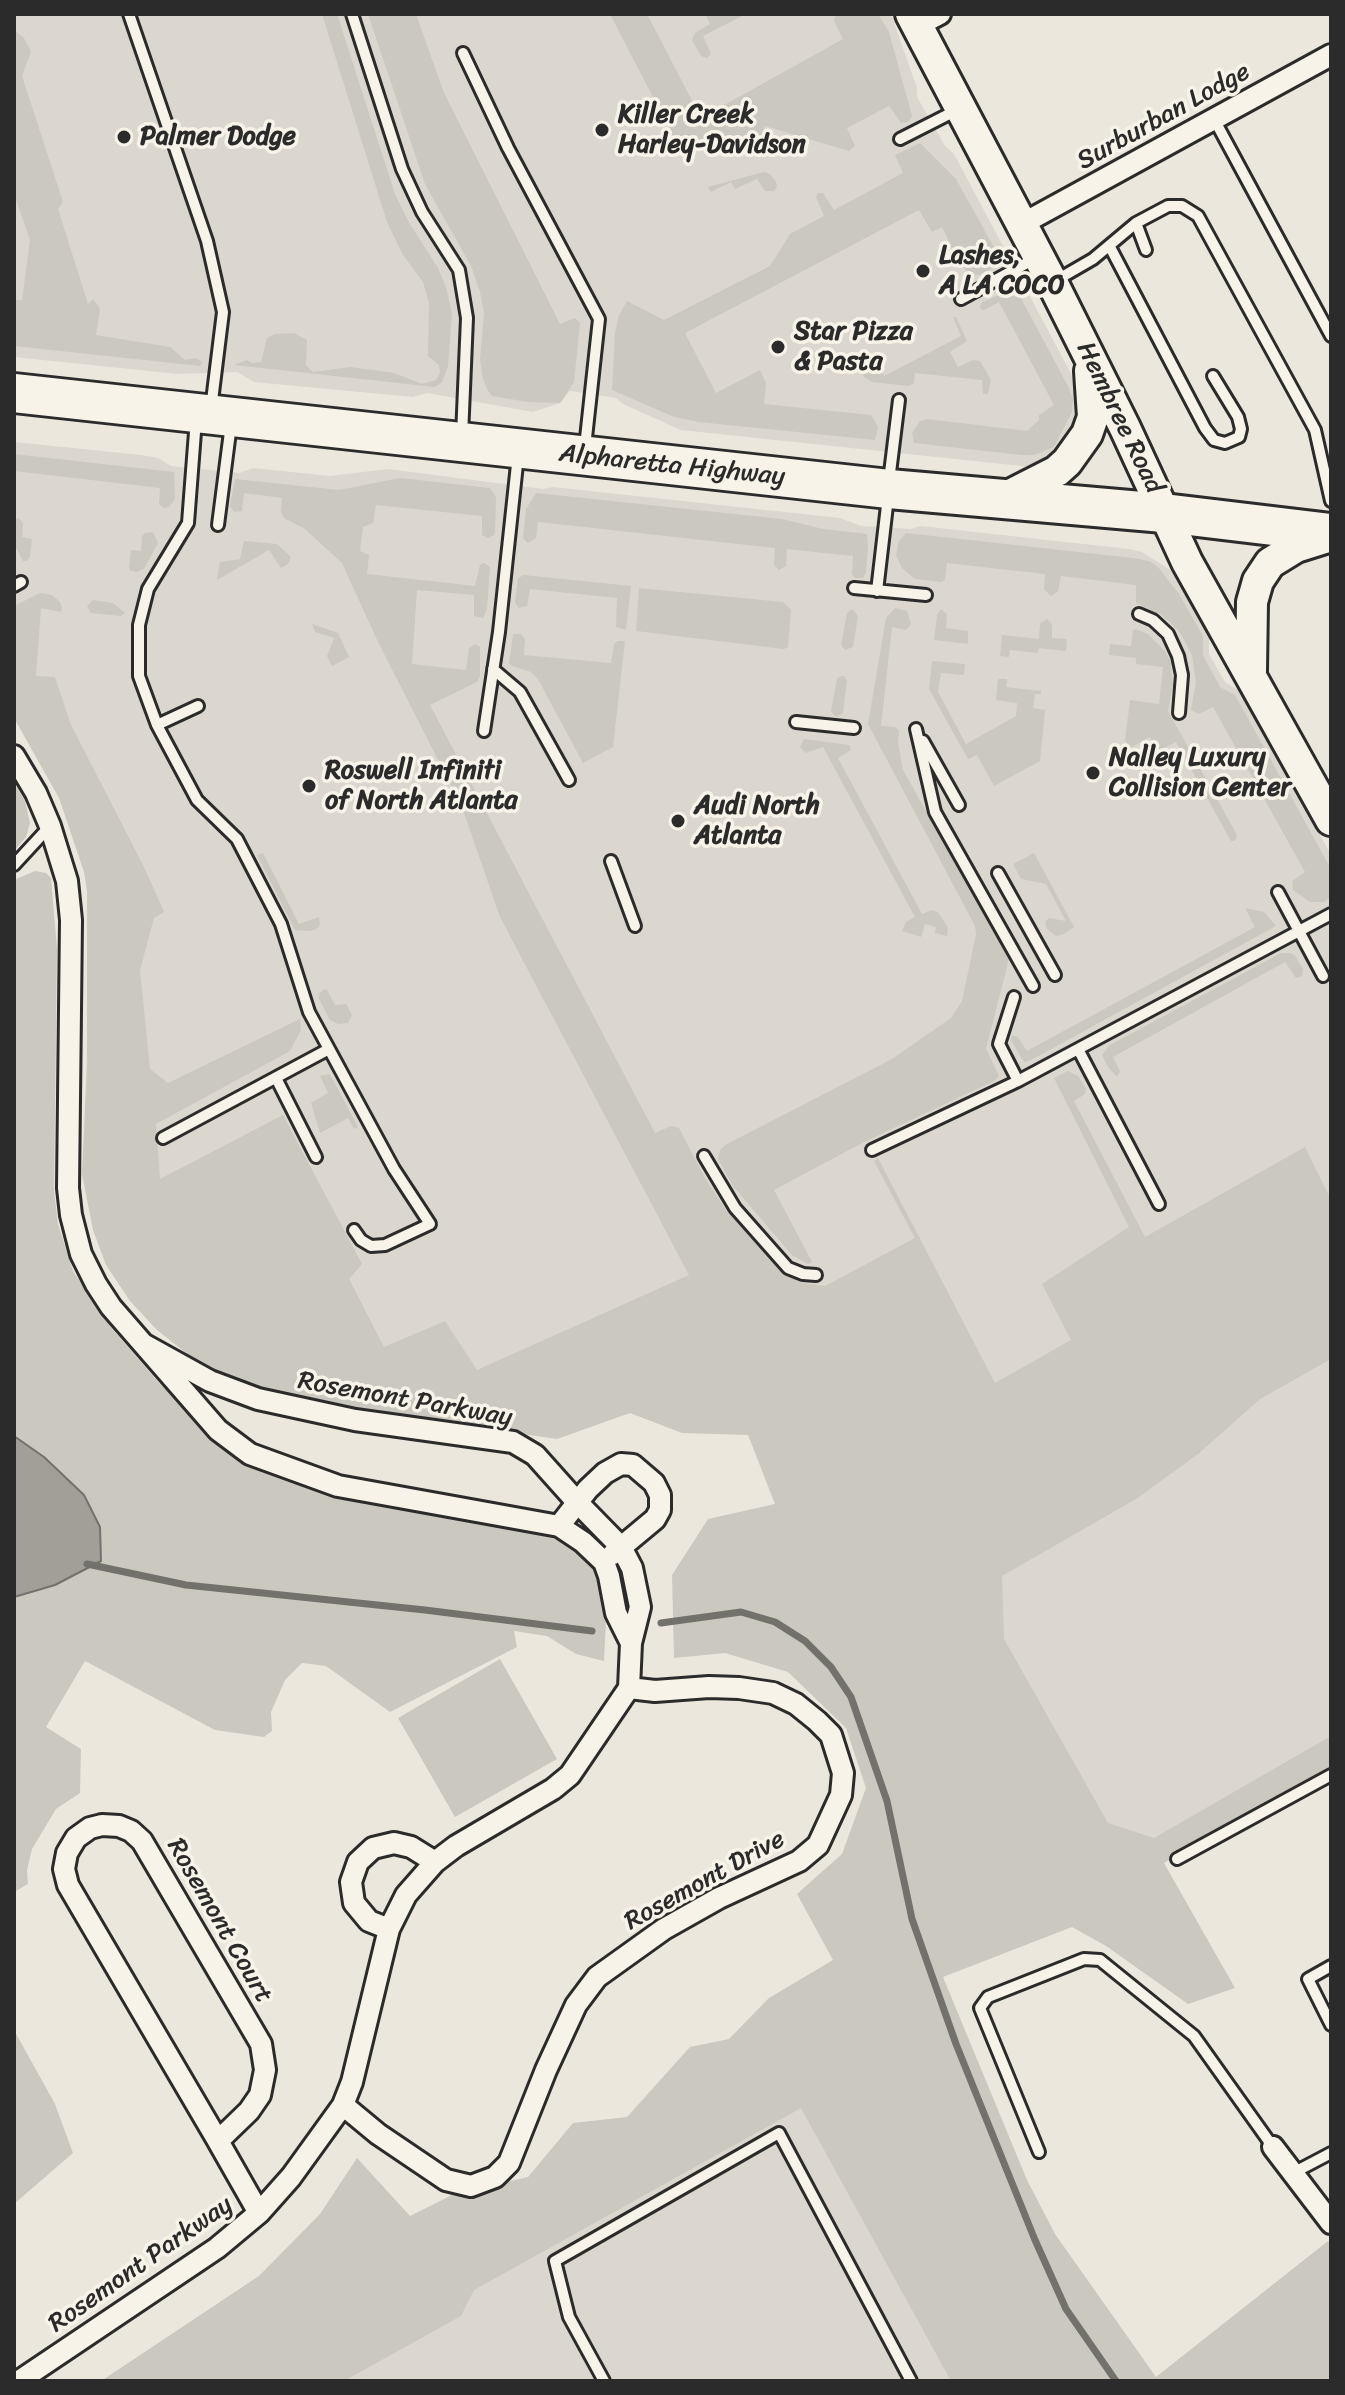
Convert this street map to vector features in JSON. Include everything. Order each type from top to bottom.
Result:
[{"type":"highway","name":"Alpharetta Highway","points":[[14,393],[889,489],[1164,513],[1331,534]]},
{"type":"street","name":"Hembree Road","points":[[923,18],[961,108],[1086,349],[1187,562],[1331,820]]},
{"type":"street","name":"Surburban Lodge","points":[[1022,224],[1331,55]]},
{"type":"street","points":[[1002,499],[1057,471],[1087,434],[1093,417],[1093,388],[1086,349]]},
{"type":"street","points":[[1251,677],[1252,602],[1258,581],[1270,563],[1296,547],[1331,534]]},
{"type":"street","name":"Rosemont Parkway","points":[[14,756],[36,793],[50,826],[67,881],[71,920],[68,1188],[81,1254],[111,1307],[218,1430],[250,1454],[338,1486],[559,1526],[583,1542],[604,1562],[616,1613],[631,1643]]},
{"type":"street","name":"Rosemont Parkway","points":[[19,2381],[217,2248],[259,2213],[291,2177],[343,2105],[352,2082],[389,1929],[406,1895],[435,1862],[456,1846],[553,1789],[570,1775],[629,1688],[631,1643],[640,1607],[632,1568],[621,1547],[535,1455],[513,1442],[355,1420],[258,1399],[210,1381],[145,1345]]},
{"type":"street","points":[[559,1526],[605,1473],[621,1464],[633,1465],[643,1472],[660,1495],[660,1510],[655,1519],[604,1562]]},
{"type":"street","name":"Rosemont Drive","points":[[343,2105],[378,2134],[446,2180],[471,2186],[495,2177],[509,2163],[576,2005],[597,1977],[664,1929],[719,1898],[799,1861],[818,1845],[841,1795],[843,1773],[831,1735],[817,1721],[796,1704],[773,1693],[724,1687],[655,1691],[629,1688]]},
{"type":"street","name":"Rosemont Court","points":[[218,2141],[249,2111],[260,2095],[265,2070],[261,2044],[142,1841],[119,1826],[90,1828],[76,1838],[67,1853],[64,1869],[68,1885],[259,2213]]},
{"type":"street","points":[[389,1929],[369,1921],[354,1903],[351,1882],[358,1862],[373,1848],[394,1843],[411,1847],[435,1862]]},
{"type":"street","points":[[1273,2147],[1331,2223]]},
{"type":"lane","points":[[129,14],[207,241],[223,312],[213,415],[188,523],[148,589],[139,625],[139,676],[157,725],[197,800],[237,839],[281,924],[309,1012],[394,1169],[430,1224],[385,1245],[371,1246],[361,1240],[354,1230]]},
{"type":"lane","points":[[352,14],[402,169],[422,212],[459,270],[467,318],[461,442]]},
{"type":"lane","points":[[463,53],[508,148],[599,319],[584,457]]},
{"type":"lane","points":[[900,139],[961,108]]},
{"type":"lane","points":[[1214,119],[1331,336]]},
{"type":"lane","points":[[961,299],[1110,247],[1136,223],[1168,206],[1182,206],[1198,216],[1315,430],[1331,501]]},
{"type":"lane","points":[[1136,223],[1146,250]]},
{"type":"lane","points":[[1110,247],[1205,428],[1214,440],[1225,443],[1239,437],[1241,429],[1238,417],[1213,376]]},
{"type":"lane","points":[[877,591],[899,400]]},
{"type":"lane","points":[[213,415],[218,525]]},
{"type":"lane","points":[[484,731],[519,449]]},
{"type":"lane","points":[[854,588],[926,595]]},
{"type":"lane","points":[[1139,614],[1153,620],[1168,634],[1178,656],[1182,675],[1179,713]]},
{"type":"lane","points":[[493,669],[520,692],[569,780]]},
{"type":"lane","points":[[157,725],[198,706]]},
{"type":"lane","points":[[796,722],[854,728]]},
{"type":"lane","points":[[959,805],[916,729],[935,812],[1033,986]]},
{"type":"lane","points":[[14,865],[50,826]]},
{"type":"lane","points":[[611,861],[635,926]]},
{"type":"lane","points":[[998,873],[1055,975]]},
{"type":"lane","points":[[1278,892],[1323,976]]},
{"type":"lane","points":[[872,1150],[1018,1081],[1331,914]]},
{"type":"lane","points":[[1014,997],[999,1044],[1018,1081]]},
{"type":"lane","points":[[163,1138],[329,1049]]},
{"type":"lane","points":[[1078,1049],[1159,1204]]},
{"type":"lane","points":[[276,1078],[316,1157]]},
{"type":"lane","points":[[704,1156],[735,1208],[788,1268],[816,1275]]},
{"type":"lane","points":[[1177,1859],[1331,1775]]},
{"type":"lane","points":[[1039,2152],[980,2008],[988,1997],[1084,1959],[1100,1960],[1194,2036],[1273,2147]]},
{"type":"lane","points":[[1331,1966],[1308,1979],[1331,2025]]},
{"type":"lane","points":[[604,2381],[569,2317],[555,2261],[779,2133],[911,2381]]},
{"type":"lane","points":[[1293,2173],[1331,2153]]},
{"type":"shaded area","points":[[14,14],[891,14],[917,88],[917,97],[945,146],[954,154],[1081,394],[1079,428],[1051,460],[1031,467],[681,430],[616,398],[570,391],[560,403],[533,412],[427,393],[413,397],[254,382],[237,372],[178,374],[14,357]]},
{"type":"shaded area","points":[[322,14],[337,14],[395,194],[446,287],[452,313],[448,366],[442,382],[435,387],[234,365],[247,360],[261,362],[267,338],[275,334],[294,333],[307,340],[306,365],[313,372],[351,367],[394,373],[422,384],[436,380],[440,373],[439,365],[428,356],[429,303],[423,282],[403,255],[387,222]]},
{"type":"shaded area","points":[[368,14],[416,14],[444,93],[560,324],[575,318],[580,323],[574,382],[560,403],[492,396],[487,389],[480,360],[484,313],[480,292],[471,266],[425,184]]},
{"type":"shaded area","points":[[610,14],[647,14],[701,118],[843,39],[834,21],[836,14],[878,14],[889,32],[912,116],[908,122],[901,123],[889,106],[847,128],[855,146],[849,151],[765,126],[760,151],[737,143],[721,154],[714,141],[684,157]]},
{"type":"shaded area","points":[[705,14],[742,16],[703,36],[711,54],[707,58],[701,56],[692,40],[695,33],[710,24]]},
{"type":"shaded area","points":[[14,30],[24,38],[31,52],[22,76],[63,202],[58,209],[88,304],[93,299],[100,309],[96,335],[170,347],[185,360],[196,358],[202,362],[200,366],[14,346],[14,300],[22,300],[30,240],[14,194]]},
{"type":"shaded area","points":[[920,143],[956,179],[1001,260],[995,267],[980,275],[970,274],[959,263],[942,227],[932,232],[919,210],[685,333],[716,393],[760,370],[766,383],[764,404],[871,415],[878,427],[875,440],[699,422],[674,417],[612,390],[615,333],[619,315],[627,301],[664,320],[770,266],[790,234],[824,216],[816,197],[818,193],[823,193],[834,210],[903,173],[895,155]]},
{"type":"shaded area","points":[[764,172],[776,182],[774,191],[765,191],[757,179],[735,189],[731,182],[711,192],[708,187]]},
{"type":"shaded area","points":[[1010,290],[1017,291],[1073,400],[1072,412],[1054,447],[1034,455],[1021,455],[914,443],[912,433],[920,421],[927,419],[1027,431],[1039,420],[1039,415],[1054,405],[999,302],[984,310],[980,308],[981,303]]},
{"type":"shaded area","points":[[953,317],[956,317],[967,341],[950,352],[958,367],[973,360],[980,361],[991,380],[988,394],[983,394],[982,380],[915,373],[914,383],[909,386],[872,382],[864,377],[862,373],[868,362],[876,363],[884,376],[961,336]]},
{"type":"shaded area","points":[[14,442],[141,455],[158,458],[171,466],[240,473],[253,468],[330,476],[388,469],[543,489],[553,487],[840,518],[861,526],[911,529],[921,526],[1129,549],[1142,552],[1169,569],[1179,580],[1209,634],[1209,654],[1225,682],[1241,692],[1331,855],[1331,1751],[906,1993],[1091,2381],[230,2381],[905,1992],[906,1756],[706,1339],[537,1416],[173,1293],[103,879],[14,694]]},
{"type":"shaded area","points":[[14,454],[174,472],[175,499],[164,508],[159,504],[160,488],[14,471]]},
{"type":"shaded area","points":[[400,478],[490,488],[496,497],[495,531],[488,538],[482,535],[482,516],[376,505],[373,523],[363,527],[360,551],[369,555],[367,574],[475,586],[480,565],[484,563],[490,567],[487,609],[483,618],[474,616],[474,595],[417,590],[412,664],[466,670],[469,648],[475,644],[480,647],[480,676],[477,682],[430,705],[655,1133],[671,1126],[679,1128],[726,1210],[783,1275],[803,1283],[825,1286],[915,1238],[874,1161],[878,1158],[995,1383],[1071,1340],[1042,1284],[1129,1227],[1054,1078],[1068,1071],[1078,1076],[1086,1089],[1085,1094],[1074,1101],[1145,1237],[1305,1147],[1331,1200],[1331,1359],[1260,1399],[1198,1454],[1136,1499],[1002,1576],[1004,1639],[1108,1823],[1154,1838],[1331,1736],[1331,1767],[1164,1863],[1235,1988],[1188,2004],[1106,1946],[1072,1927],[943,1977],[1027,2180],[1055,2234],[1156,2377],[1328,2241],[1331,2245],[1331,2381],[951,2381],[801,2108],[474,2290],[461,2316],[344,2381],[101,2381],[259,2276],[320,2214],[357,2158],[410,2216],[454,2194],[528,2177],[573,2123],[627,2117],[690,2047],[729,2039],[769,1998],[833,1960],[797,1894],[842,1854],[866,1788],[846,1728],[788,1672],[725,1653],[674,1658],[672,1575],[708,1519],[775,1504],[748,1435],[682,1433],[630,1413],[557,1439],[298,1401],[256,1388],[200,1364],[157,1330],[130,1301],[106,1265],[93,1230],[82,1174],[87,1063],[87,891],[84,872],[59,798],[14,718],[14,606],[40,593],[52,595],[62,608],[61,612],[41,608],[36,676],[55,677],[71,725],[164,912],[154,918],[140,970],[150,1069],[168,1083],[300,1019],[301,1030],[290,1051],[156,1124],[160,1179],[283,1115],[362,1264],[349,1279],[384,1347],[445,1321],[477,1370],[689,1275],[500,917],[462,807],[378,642],[342,563],[305,529],[284,518],[282,498],[244,493],[242,511],[234,512],[230,506],[235,479],[339,490]]},
{"type":"shaded area","points":[[536,493],[782,519],[823,529],[867,534],[866,572],[863,578],[855,578],[852,574],[853,556],[787,549],[786,566],[779,570],[774,565],[775,548],[538,522],[536,538],[528,543],[523,538],[526,509]]},
{"type":"shaded area","points":[[19,518],[23,523],[22,537],[32,539],[27,561],[23,561],[14,544],[14,520]]},
{"type":"shaded area","points":[[153,532],[158,543],[144,569],[131,571],[131,550],[141,551],[142,536]]},
{"type":"shaded area","points":[[906,533],[1133,558],[1149,561],[1158,567],[1179,594],[1203,636],[1203,655],[1220,687],[1235,695],[1331,869],[1331,897],[1324,902],[1310,902],[1293,890],[1292,881],[1305,872],[1213,707],[1199,714],[1191,710],[1196,683],[1192,655],[1172,624],[1160,614],[1136,603],[1136,585],[1061,576],[1058,591],[1051,596],[1044,589],[1045,574],[947,563],[945,580],[941,582],[915,579],[902,568],[896,555],[899,541]]},
{"type":"shaded area","points":[[244,541],[277,544],[291,557],[288,564],[281,568],[269,550],[217,580],[220,562],[240,559]]},
{"type":"shaded area","points":[[524,575],[631,586],[626,630],[616,627],[617,598],[530,589],[527,606],[519,608],[515,603],[518,578]]},
{"type":"shaded area","points":[[639,588],[783,602],[791,610],[788,647],[784,649],[636,631]]},
{"type":"shaded area","points":[[93,600],[113,603],[125,613],[121,616],[91,613],[87,606]]},
{"type":"shaded area","points":[[895,608],[907,611],[911,624],[906,630],[892,627],[881,726],[895,727],[899,731],[903,770],[1009,959],[986,1049],[999,1076],[774,1190],[812,1262],[808,1264],[792,1255],[733,1186],[718,1159],[720,1150],[892,1059],[951,1018],[962,1001],[976,934],[975,926],[868,724],[886,618]]},
{"type":"shaded area","points":[[852,609],[858,616],[853,647],[845,650],[841,645],[847,613]]},
{"type":"shaded area","points":[[941,609],[947,614],[946,628],[968,631],[968,644],[934,640],[937,615]]},
{"type":"shaded area","points":[[1047,619],[1052,624],[1052,638],[1067,639],[1066,651],[1039,648],[1038,653],[1010,650],[1009,657],[1000,656],[1002,635],[1039,639],[1040,624]]},
{"type":"shaded area","points":[[312,624],[338,633],[349,657],[332,666],[327,656],[334,638],[315,632]]},
{"type":"shaded area","points":[[1133,630],[1148,634],[1170,660],[1173,684],[1168,711],[1237,835],[1235,841],[1231,841],[1176,742],[1158,751],[1150,737],[1130,748],[1125,740],[1130,700],[1159,704],[1163,667],[1136,664],[1136,658],[1109,655],[1110,644],[1131,646]]},
{"type":"shaded area","points":[[513,634],[521,634],[525,639],[524,655],[611,663],[614,644],[625,641],[613,747],[583,763],[538,679],[531,672],[509,663]]},
{"type":"shaded area","points":[[932,661],[965,664],[964,675],[941,673],[938,692],[966,744],[1016,716],[1017,703],[996,700],[998,679],[1007,679],[1006,687],[1041,691],[1041,694],[1035,694],[1033,708],[1045,710],[1040,761],[994,786],[977,755],[968,759],[929,689]]},
{"type":"shaded area","points":[[841,676],[847,681],[843,713],[836,717],[831,711],[837,679]]},
{"type":"shaded area","points":[[804,739],[849,745],[851,750],[838,758],[922,914],[932,910],[938,912],[948,928],[947,936],[935,933],[936,927],[925,924],[921,937],[902,931],[906,922],[915,917],[823,747],[806,753],[800,747]]},
{"type":"shaded area","points":[[14,783],[25,801],[30,823],[26,837],[14,851]]},
{"type":"shaded area","points":[[263,853],[299,924],[319,917],[318,928],[295,930],[257,855]]},
{"type":"shaded area","points":[[1034,853],[1074,927],[1062,935],[1056,936],[1047,929],[1045,922],[1049,918],[1066,921],[1046,884],[1021,879],[1013,864]]},
{"type":"shaded area","points":[[35,871],[46,873],[51,878],[57,949],[54,1191],[58,1224],[73,1271],[113,1330],[160,1384],[216,1434],[254,1462],[540,1530],[564,1540],[594,1562],[607,1600],[604,1661],[576,1654],[547,1636],[514,1631],[517,1647],[390,1712],[326,1666],[302,1663],[285,1680],[271,1712],[272,1731],[264,1737],[215,1730],[85,1661],[46,1727],[81,1749],[80,1793],[56,1809],[32,1849],[27,1870],[28,1884],[14,1892],[14,1597],[55,1585],[84,1495],[44,1457],[14,1436],[14,880]]},
{"type":"shaded area","points":[[1245,908],[1264,912],[1276,926],[1031,1060],[1025,1062],[1022,1059],[1011,1040],[1012,1036],[1017,1036],[1027,1051],[1255,927]]},
{"type":"shaded area","points":[[1281,953],[1295,956],[1303,969],[1302,976],[1296,978],[1285,962],[1113,1057],[1120,1071],[1117,1077],[1108,1067],[1102,1055],[1110,1045]]},
{"type":"shaded area","points":[[324,989],[335,1005],[346,1004],[352,1015],[348,1023],[338,1024],[330,1020],[319,999]]},
{"type":"shaded area","points":[[329,1074],[358,1127],[354,1129],[348,1118],[320,1133],[311,1103],[328,1093],[320,1076]]},
{"type":"shaded area","points":[[14,1436],[44,1457],[84,1495],[100,1527],[101,1561],[55,1585],[14,1597]]},
{"type":"shaded area","points":[[500,1659],[557,1759],[455,1817],[398,1718]]},
{"type":"shaded area","points":[[14,2030],[55,2104],[73,2153],[14,2204]]},
{"type":"waterway","points":[[87,1564],[186,1585],[592,1631]]},
{"type":"waterway","points":[[661,1623],[741,1612],[775,1622],[805,1641],[831,1667],[851,1697],[887,1801],[912,1919],[956,2044],[1066,2309],[1116,2381]]},
{"type":"place","name":"Killer Creek Harley-Davidson","points":[[602,130]]},
{"type":"place","name":"Palmer Dodge","points":[[124,137]]},
{"type":"place","name":"Lashes, A LA COCO","points":[[923,271]]},
{"type":"place","name":"Star Pizza & Pasta","points":[[778,347]]},
{"type":"place","name":"Nalley Luxury Collision Center","points":[[1093,773]]},
{"type":"place","name":"Roswell Infiniti of North Atlanta","points":[[309,786]]},
{"type":"place","name":"Audi North Atlanta","points":[[678,821]]}]
